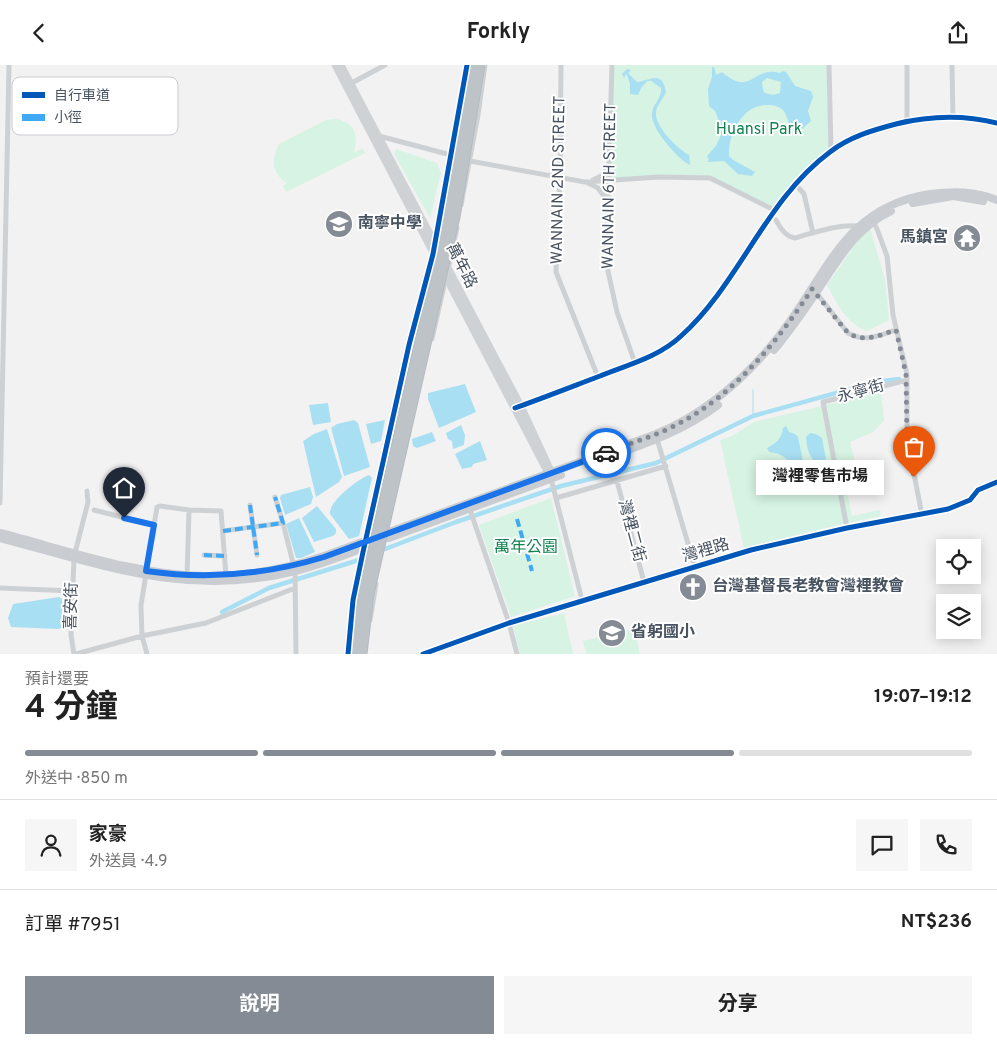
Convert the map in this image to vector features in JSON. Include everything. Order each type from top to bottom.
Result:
[{"type":"highway","points":[[355,654],[363,593],[448,217],[474,65]]},
{"type":"highway","points":[[362,654],[369,595],[455,217],[480,65]]},
{"type":"main road","points":[[0,533],[146,573],[226,581],[248,580],[295,570],[386,536],[470,509],[658,439],[695,421],[737,390],[766,361],[784,339],[814,291],[832,256],[861,227],[885,208],[911,198],[954,191],[979,194],[997,200]]},
{"type":"main road","points":[[871,219],[902,206],[924,200],[953,196],[978,199],[997,205]]},
{"type":"main road","points":[[551,478],[663,431],[706,408],[734,385],[762,357],[814,291]]},
{"type":"main road","points":[[0,539],[75,555]]},
{"type":"main road","points":[[187,578],[295,570]]},
{"type":"street","points":[[0,503],[9,65]]},
{"type":"street","name":"萬年路","points":[[334,65],[348,85],[435,243],[518,407],[551,478]]},
{"type":"street","name":"萬年路","points":[[341,65],[348,85]]},
{"type":"street","points":[[348,85],[385,65]]},
{"type":"street","points":[[348,654],[353,600],[409,345],[433,254],[466,65]]},
{"type":"street","points":[[366,654],[375,588],[404,451],[446,279],[470,161],[485,65]]},
{"type":"street","name":"WANNAIN 2ND STREET","points":[[562,65],[556,272],[598,377]]},
{"type":"street","name":"WANNAIN 6TH STREET","points":[[612,65],[606,262],[617,312],[635,363]]},
{"type":"street","points":[[829,65],[831,151]]},
{"type":"street","points":[[907,65],[907,121]]},
{"type":"street","points":[[952,65],[953,118]]},
{"type":"street","points":[[518,407],[635,363],[676,340],[709,306],[733,275],[774,210],[817,163],[831,151],[870,131],[907,121],[953,118],[997,123]]},
{"type":"street","points":[[375,136],[451,155]]},
{"type":"street","name":"萬年路","points":[[375,136],[446,279],[518,407]]},
{"type":"street","points":[[470,161],[585,182],[598,188],[608,202]]},
{"type":"street","points":[[585,182],[603,175],[610,164]]},
{"type":"street","points":[[585,182],[659,177],[710,178],[774,210]]},
{"type":"street","points":[[796,185],[804,194],[813,233]]},
{"type":"street","points":[[871,219],[878,229],[887,256],[893,315],[907,380],[907,438],[922,515]]},
{"type":"street","points":[[776,220],[789,237],[795,238],[846,226],[861,227]]},
{"type":"street","points":[[814,291],[848,333],[855,337],[862,340],[896,330]]},
{"type":"street","name":"永寧街","points":[[847,528],[823,402],[907,380]]},
{"type":"street","points":[[658,439],[695,567]]},
{"type":"street","points":[[556,496],[617,481],[666,466]]},
{"type":"street","points":[[551,478],[582,600]]},
{"type":"street","name":"灣裡二街","points":[[617,481],[644,582]]},
{"type":"street","name":"灣裡路","points":[[423,654],[509,623],[751,550],[847,528],[948,509],[970,500],[981,489],[997,482]]},
{"type":"street","name":"喜安街","points":[[75,654],[72,635],[75,555],[88,502],[87,491]]},
{"type":"street","points":[[275,497],[295,570],[296,654]]},
{"type":"street","points":[[250,505],[257,555]]},
{"type":"street","points":[[147,654],[142,636],[141,605],[156,510],[160,506],[189,510],[221,511],[226,576]]},
{"type":"street","points":[[470,509],[509,623],[517,654]]},
{"type":"street","points":[[187,578],[189,510]]},
{"type":"street","points":[[94,511],[154,525]]},
{"type":"street","points":[[223,531],[283,523]]},
{"type":"street","points":[[204,555],[225,555]]},
{"type":"street","points":[[0,587],[73,591]]},
{"type":"street","points":[[75,654],[142,636],[206,623],[295,588]]},
{"type":"green space","name":"Huansi Park","points":[[612,65],[829,65],[831,151],[774,210],[710,178],[609,180]]},
{"type":"green space","points":[[336,119],[348,123],[352,127],[356,141],[354,153],[362,148],[365,153],[286,192],[283,186],[287,183],[278,175],[274,165],[279,144],[326,120]]},
{"type":"green space","points":[[396,149],[437,163],[441,173],[430,218],[394,154]]},
{"type":"green space","points":[[870,228],[885,280],[889,320],[867,331],[848,318],[827,285],[854,246]]},
{"type":"green space","points":[[881,392],[884,421],[873,432],[850,442],[858,473],[844,476],[852,516],[880,510],[881,516],[744,548],[720,440],[732,436],[754,422]]},
{"type":"green space","name":"萬年公園","points":[[551,498],[575,596],[511,617],[479,525]]},
{"type":"green space","points":[[564,613],[573,654],[520,654],[513,626]]},
{"type":"green space","points":[[634,629],[640,654],[586,654],[583,641]]},
{"type":"water","points":[[712,67],[714,67],[716,75],[722,72],[740,82],[746,82],[764,73],[786,72],[795,86],[811,91],[813,97],[808,111],[811,121],[802,129],[791,128],[786,114],[778,107],[768,105],[751,109],[744,115],[734,130],[729,147],[729,156],[755,172],[752,176],[738,174],[724,161],[707,162],[709,160],[707,156],[716,146],[721,135],[718,118],[715,111],[709,106],[708,89],[712,77]],"holes":[[[767,78],[781,82],[780,93],[773,95],[765,93],[763,90],[762,82]]]},
{"type":"water","points":[[627,69],[631,70],[628,73],[637,82],[655,78],[662,81],[666,92],[657,108],[656,113],[659,125],[679,148],[689,155],[690,165],[679,157],[665,142],[652,119],[653,109],[660,95],[661,88],[651,81],[647,81],[638,95],[630,94],[630,84],[627,75],[624,78],[622,74]]},
{"type":"water","points":[[465,384],[476,412],[439,428],[428,399],[428,393]]},
{"type":"water","points":[[328,403],[331,422],[313,425],[309,405]]},
{"type":"water","points":[[354,420],[358,423],[370,467],[344,476],[331,428],[337,424]]},
{"type":"water","points":[[385,420],[381,441],[371,444],[366,424]]},
{"type":"water","points":[[461,425],[465,435],[464,445],[453,449],[452,441],[448,439],[446,433]]},
{"type":"water","points":[[786,426],[789,432],[798,437],[804,466],[800,477],[801,485],[795,488],[786,487],[789,474],[787,460],[781,455],[769,452],[767,448],[778,440],[783,428]]},
{"type":"water","points":[[327,429],[342,477],[339,482],[316,497],[303,441]]},
{"type":"water","points":[[432,432],[436,441],[417,448],[413,446],[412,439]]},
{"type":"water","points":[[810,433],[822,438],[829,477],[827,477],[825,470],[813,460],[809,452],[806,437]]},
{"type":"water","points":[[480,441],[487,460],[473,464],[472,467],[462,469],[455,454]]},
{"type":"water","points":[[369,475],[372,478],[359,536],[349,539],[330,514],[331,509],[339,497],[358,481]]},
{"type":"water","points":[[310,487],[313,497],[311,504],[285,515],[280,498],[281,495]]},
{"type":"water","points":[[317,506],[336,529],[336,533],[333,536],[314,542],[302,518]]},
{"type":"water","points":[[299,518],[315,552],[301,558],[296,558],[286,524]]},
{"type":"water","points":[[59,597],[62,599],[64,627],[58,629],[11,627],[8,618],[13,604]]},
{"type":"waterway","points":[[385,549],[561,486],[656,463],[753,416],[876,382],[899,379]]},
{"type":"waterway","points":[[753,390],[753,416]]},
{"type":"waterway","points":[[222,612],[269,588],[359,560]]},
{"type":"marked path","points":[[223,531],[283,523],[275,497]]},
{"type":"marked path","points":[[250,505],[257,555]]},
{"type":"marked path","points":[[517,519],[532,571]]},
{"type":"marked path","points":[[204,555],[225,556]]},
{"type":"cycle path","points":[[348,654],[353,600],[409,345],[433,254],[467,65]]},
{"type":"cycle path","points":[[515,408],[642,360],[663,350],[681,336],[702,315],[720,292],[770,217],[788,194],[807,172],[845,142],[879,129],[921,119],[947,117],[985,120],[997,123]]},
{"type":"cycle path","points":[[423,654],[509,623],[751,550],[847,528],[948,509],[970,500],[978,490],[997,482]]},
{"type":"way so far","points":[[606,453],[671,428],[706,408],[734,385],[762,357],[788,325],[812,289],[848,333],[855,337],[862,340],[896,330],[906,374],[907,438],[914,477]]},
{"type":"place","name":"南寧中學","points":[[339,224]]},
{"type":"place","name":"馬鎮宮","points":[[967,238]]},
{"type":"place","name":"灣裡零售市場","points":[[914,477]]},
{"type":"place","name":"台灣基督長老教會灣裡教會","points":[[693,587]]},
{"type":"place","name":"省躬國小","points":[[612,633]]},
{"type":"route","points":[[124,518],[154,525],[146,571],[226,576],[271,571],[324,557],[606,453]]}]
